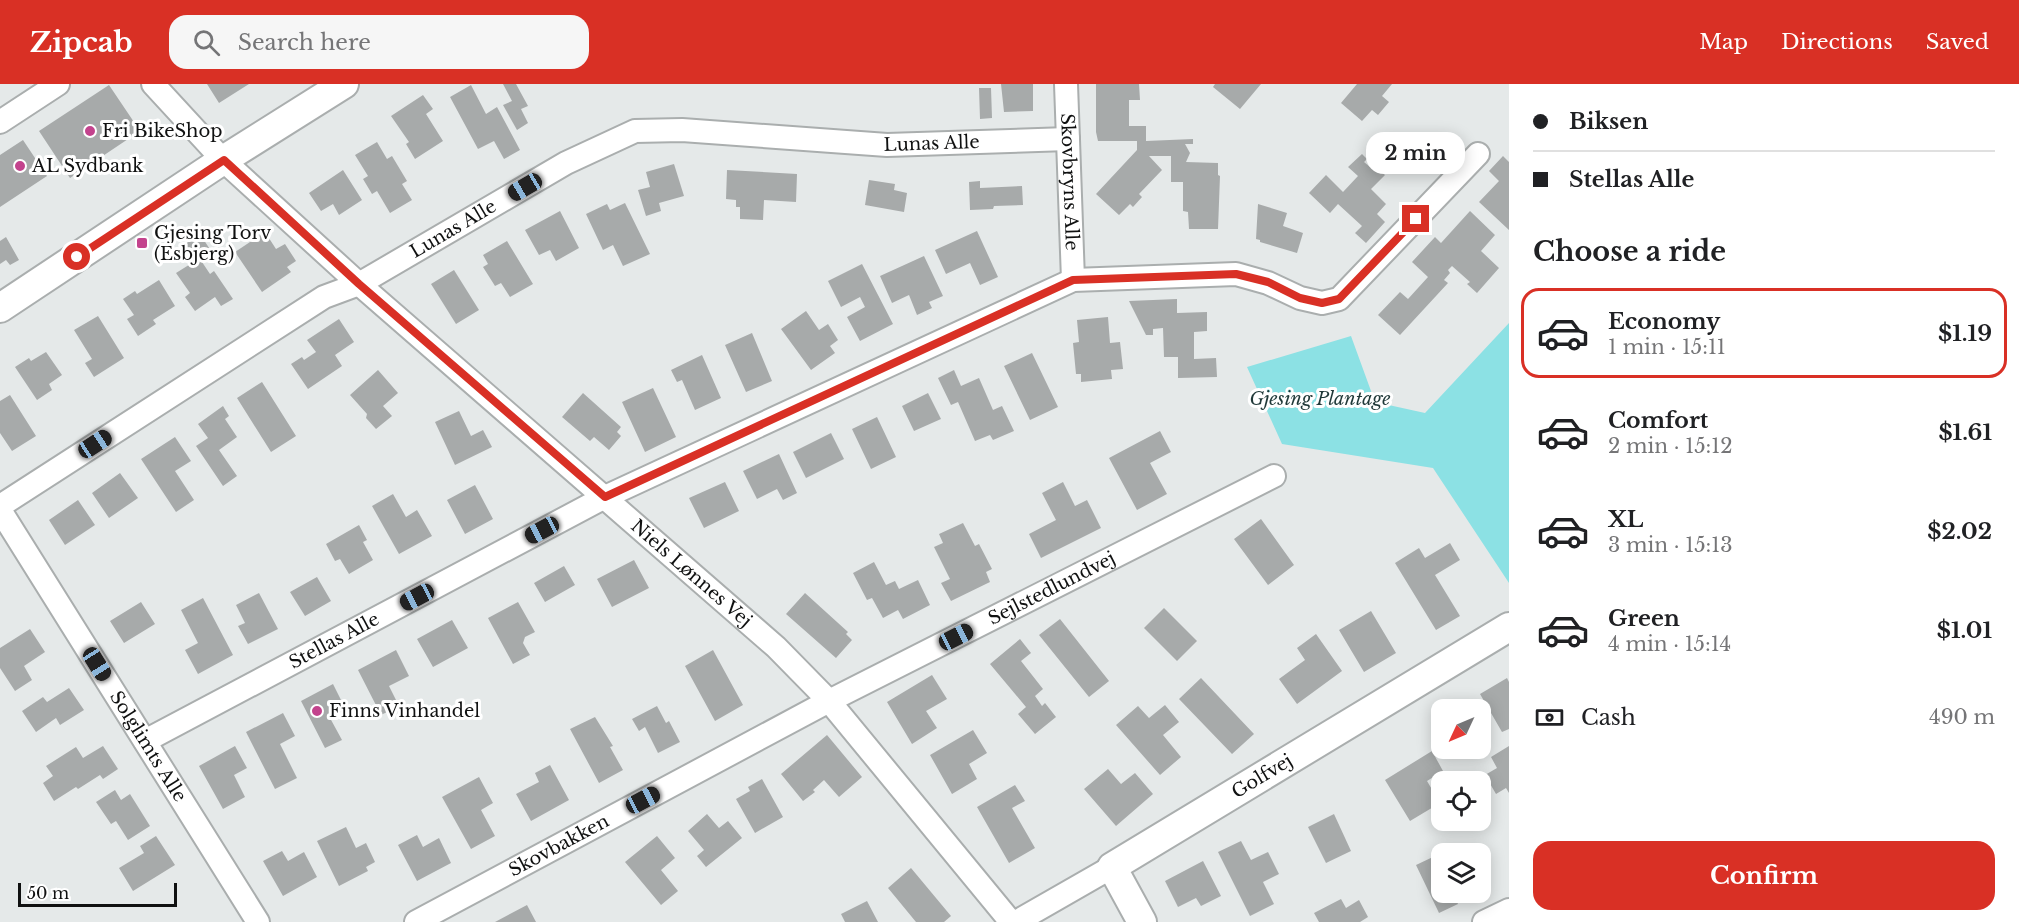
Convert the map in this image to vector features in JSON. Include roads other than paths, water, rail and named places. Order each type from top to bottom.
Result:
[{"type":"street","points":[[0,122],[58,84]]},
{"type":"street","name":"Niels Lønnes Vej","points":[[153,84],[224,160],[359,284],[776,647],[829,701],[1011,922]]},
{"type":"street","points":[[0,309],[224,160],[344,84]]},
{"type":"street","name":"Skovbryns Alle","points":[[1066,84],[1073,280]]},
{"type":"street","name":"Lunas Alle","points":[[0,508],[324,297],[359,284],[566,163],[635,131],[682,130],[887,145],[1068,139]]},
{"type":"street","name":"Stellas Alle","points":[[145,741],[605,497],[1073,280],[1236,274],[1268,282],[1300,298],[1322,303],[1339,299],[1478,154]]},
{"type":"street","name":"Sejlstedlundvej","points":[[829,701],[1274,476]]},
{"type":"street","name":"Solglimts Alle","points":[[0,508],[258,922]]},
{"type":"street","name":"Golfvej","points":[[1016,922],[1112,867],[1509,627]]},
{"type":"street","name":"Skovbakken","points":[[416,922],[829,701]]},
{"type":"street","points":[[1112,867],[1142,922]]},
{"type":"street","points":[[1484,922],[1509,910]]},
{"type":"place","name":"Fri BikeShop","points":[[90,131]]},
{"type":"place","name":"AL Sydbank","points":[[20,166]]},
{"type":"place","name":"Gjesing Torv (Esbjerg)","points":[[142,243]]},
{"type":"place","name":"Finns Vinhandel","points":[[317,711]]},
{"type":"park label","name":"Gjesing Plantage","points":[[1320,399]]}]
